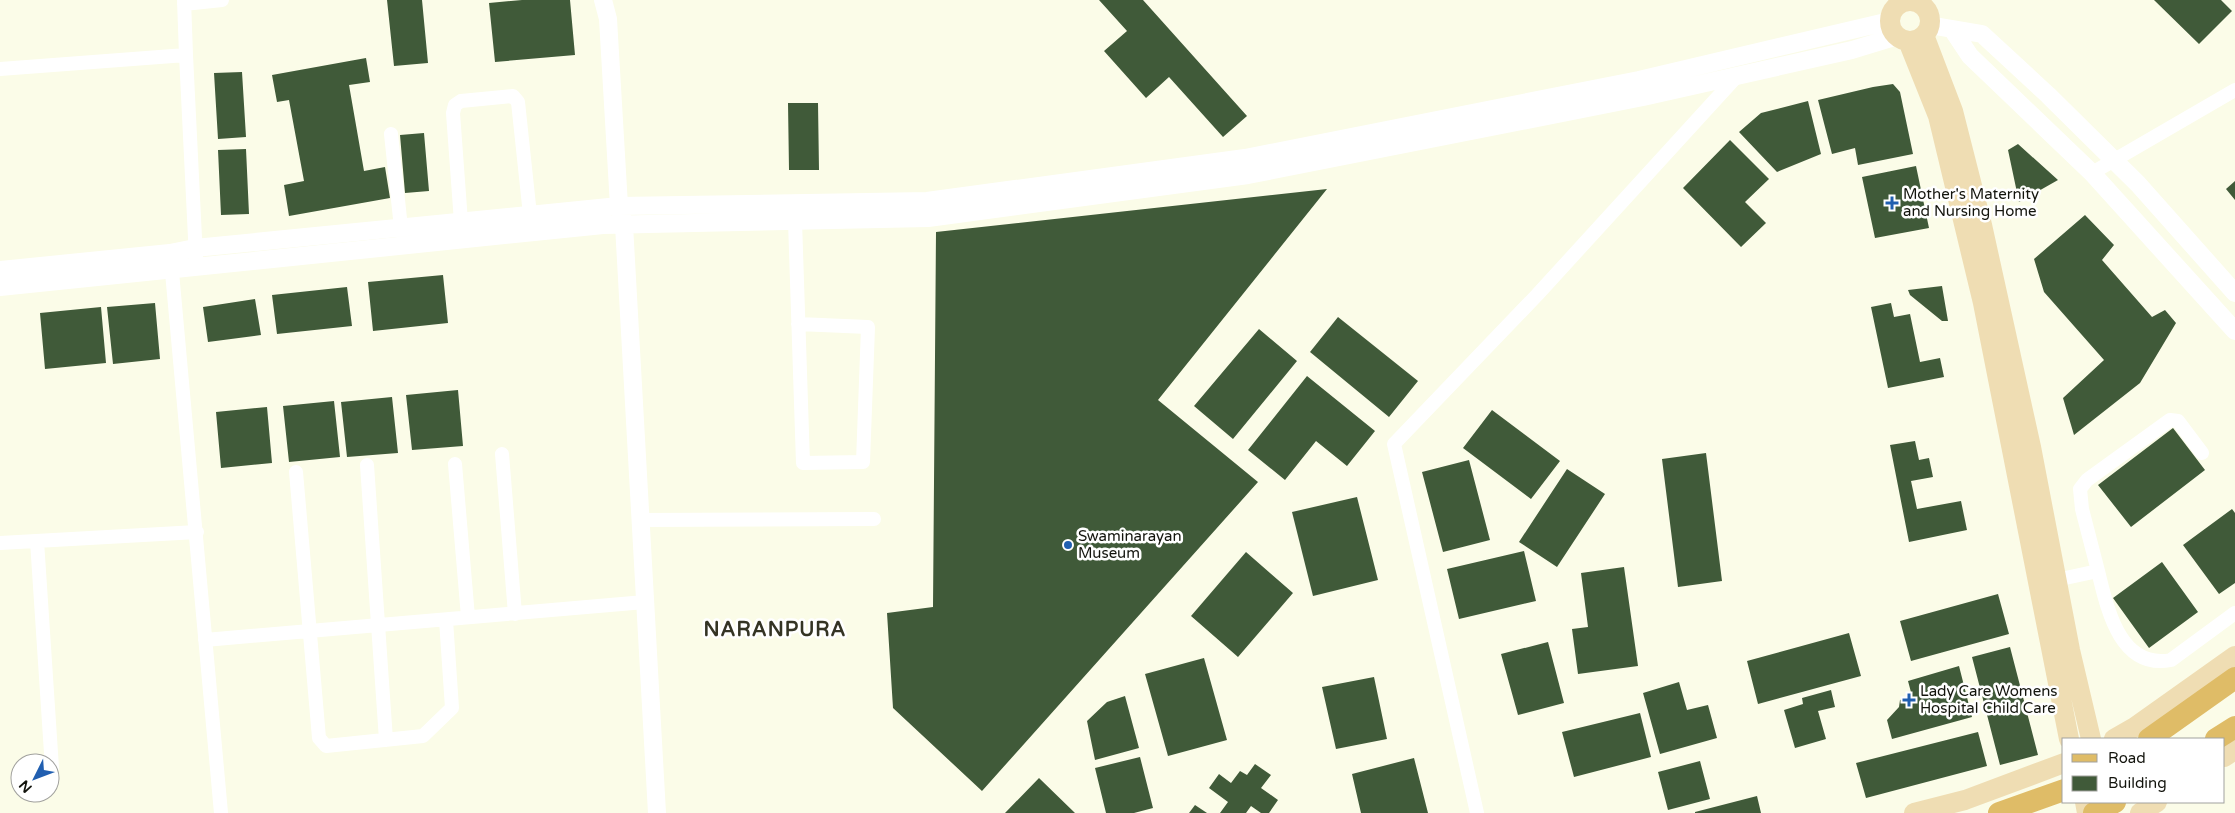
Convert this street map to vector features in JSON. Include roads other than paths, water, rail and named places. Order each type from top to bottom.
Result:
[{"type":"main road","points":[[1903,25],[1928,13],[1919,2],[1903,2],[1894,9],[1903,25],[1953,111],[1982,225],[2031,447],[2070,650],[2091,738]]},
{"type":"main road","points":[[1903,25],[1938,116],[1983,303],[2069,738]]},
{"type":"main road","points":[[2116,738],[2136,727],[2235,656]]},
{"type":"main road","points":[[2150,738],[2235,678]]},
{"type":"main road","points":[[2218,738],[2235,727]]},
{"type":"main road","points":[[1914,813],[1965,800],[2062,765]]},
{"type":"main road","points":[[1999,813],[2062,791]]},
{"type":"main road","points":[[2094,813],[2113,803]]},
{"type":"main road","points":[[2140,813],[2155,803]]},
{"type":"street","points":[[196,267],[184,2],[222,0]]},
{"type":"street","points":[[603,0],[608,19],[619,206],[624,225],[657,813]]},
{"type":"street","points":[[0,270],[171,261],[196,267],[624,225],[928,218],[1248,175],[1643,97],[1852,50],[1903,25]]},
{"type":"street","points":[[0,287],[171,261],[195,248],[619,206],[926,201],[1245,158],[1639,80],[1903,25],[1952,29],[1982,34],[2114,160],[2235,293]]},
{"type":"street","points":[[1952,29],[1970,56],[2092,173],[2235,331]]},
{"type":"street","points":[[0,69],[186,55]]},
{"type":"street","points":[[1477,813],[1394,444],[1537,295],[1738,75]]},
{"type":"street","points":[[2092,173],[2235,90]]},
{"type":"street","points":[[461,222],[453,113],[454,105],[461,100],[512,96],[518,102],[530,215]]},
{"type":"street","points":[[391,134],[401,228]]},
{"type":"street","points":[[795,221],[798,324],[803,464],[863,462],[868,327],[798,324]]},
{"type":"street","points":[[171,261],[221,813]]},
{"type":"street","points":[[2202,453],[2178,421],[2170,420],[2087,480],[2080,489],[2082,509],[2114,627],[2130,648],[2146,659],[2161,662],[2171,660],[2235,613]]},
{"type":"street","points":[[502,454],[515,614]]},
{"type":"street","points":[[455,464],[468,617]]},
{"type":"street","points":[[368,465],[386,740]]},
{"type":"street","points":[[296,472],[319,738],[326,746],[423,736],[452,708],[446,620]]},
{"type":"street","points":[[642,520],[874,519]]},
{"type":"street","points":[[0,543],[197,532]]},
{"type":"street","points":[[37,541],[51,753]]},
{"type":"street","points":[[2056,580],[2098,571]]},
{"type":"street","points":[[205,640],[309,633],[645,602]]},
{"type":"place","name":"Mother's Maternity and Nursing Home","points":[[1892,203]]},
{"type":"place","name":"Swaminarayan Museum","points":[[1068,545]]},
{"type":"place","name":"Lady Care Womens Hospital Child Care","points":[[1909,700]]},
{"type":"district","name":"NARANPURA","points":[[775,629]]}]
